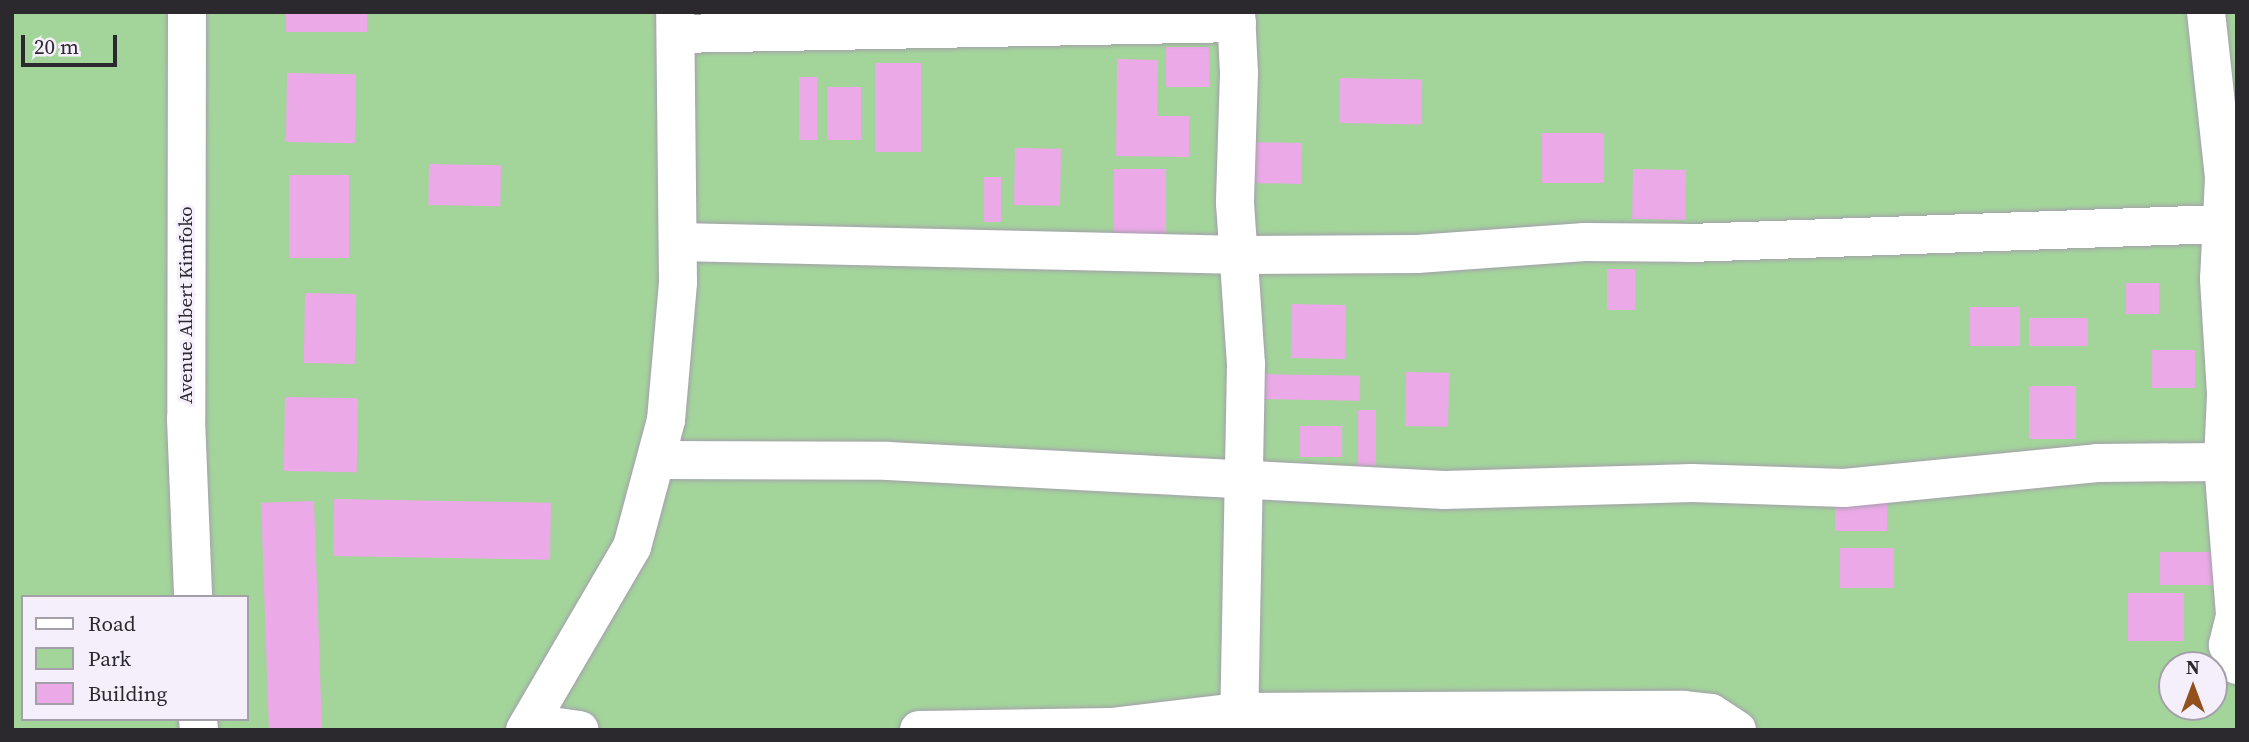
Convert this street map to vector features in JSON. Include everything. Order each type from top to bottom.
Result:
[{"type":"street","name":"Avenue Albert Kimfoko","points":[[187,12],[186,419],[193,595]]},
{"type":"street","points":[[2206,12],[2230,178],[2221,224],[2235,616],[2228,645],[2237,665]]},
{"type":"street","points":[[580,730],[527,727],[632,547],[666,420],[678,242],[675,23],[1237,18],[1235,203],[1241,255],[1246,427],[1241,482],[1240,721]]},
{"type":"street","points":[[678,242],[1241,255],[1417,254],[1585,242],[1690,243],[2221,224]]},
{"type":"street","points":[[657,460],[888,461],[1444,491],[1692,484],[1844,488],[2229,449]]},
{"type":"street","points":[[919,730],[1683,710],[1711,713],[1737,730]]},
{"type":"green space","points":[[12,12],[2237,12],[2237,730],[12,730]]},
{"type":"building","points":[[286,12],[367,12],[367,32],[286,32]]},
{"type":"building","points":[[1166,47],[1209,47],[1209,87],[1166,87]]},
{"type":"building","points":[[1117,59],[1158,60],[1157,116],[1189,116],[1189,157],[1116,156]]},
{"type":"building","points":[[875,63],[921,63],[921,152],[875,152]]},
{"type":"building","points":[[287,73],[356,74],[355,143],[286,142]]},
{"type":"building","points":[[799,77],[817,77],[817,140],[799,140]]},
{"type":"building","points":[[1340,78],[1422,79],[1421,124],[1339,123]]},
{"type":"building","points":[[827,87],[861,87],[861,140],[827,140]]},
{"type":"building","points":[[1542,133],[1604,133],[1604,183],[1542,183]]},
{"type":"building","points":[[1250,142],[1302,143],[1301,184],[1249,183]]},
{"type":"building","points":[[1015,148],[1061,149],[1060,206],[1014,205]]},
{"type":"building","points":[[429,164],[501,165],[500,206],[428,205]]},
{"type":"building","points":[[1114,169],[1166,169],[1166,238],[1114,238]]},
{"type":"building","points":[[1633,169],[1686,170],[1685,220],[1632,219]]},
{"type":"building","points":[[289,175],[349,175],[349,258],[289,258]]},
{"type":"building","points":[[984,177],[1001,177],[1001,222],[984,222]]},
{"type":"building","points":[[1607,269],[1635,269],[1635,310],[1607,310]]},
{"type":"building","points":[[2126,283],[2159,283],[2159,314],[2126,314]]},
{"type":"building","points":[[305,293],[356,294],[355,364],[304,363]]},
{"type":"building","points":[[1292,304],[1346,305],[1345,359],[1291,358]]},
{"type":"building","points":[[1970,307],[2020,307],[2020,346],[1970,346]]},
{"type":"building","points":[[2029,318],[2088,318],[2088,346],[2029,346]]},
{"type":"building","points":[[2152,350],[2195,350],[2195,388],[2152,388]]},
{"type":"building","points":[[1406,372],[1449,373],[1448,427],[1405,426]]},
{"type":"building","points":[[1261,374],[1360,376],[1360,401],[1261,399]]},
{"type":"building","points":[[2029,386],[2076,386],[2076,439],[2029,439]]},
{"type":"building","points":[[285,397],[358,398],[357,472],[284,471]]},
{"type":"building","points":[[1358,410],[1376,410],[1376,466],[1358,466]]},
{"type":"building","points":[[1300,426],[1342,426],[1342,457],[1300,457]]},
{"type":"building","points":[[334,499],[551,503],[550,560],[333,556]]},
{"type":"building","points":[[314,501],[322,730],[269,730],[261,503]]},
{"type":"building","points":[[1835,501],[1887,501],[1887,531],[1835,531]]},
{"type":"building","points":[[1840,548],[1894,548],[1894,588],[1840,588]]},
{"type":"building","points":[[2160,552],[2222,552],[2222,585],[2160,585]]},
{"type":"building","points":[[2128,593],[2184,593],[2184,641],[2128,641]]}]
